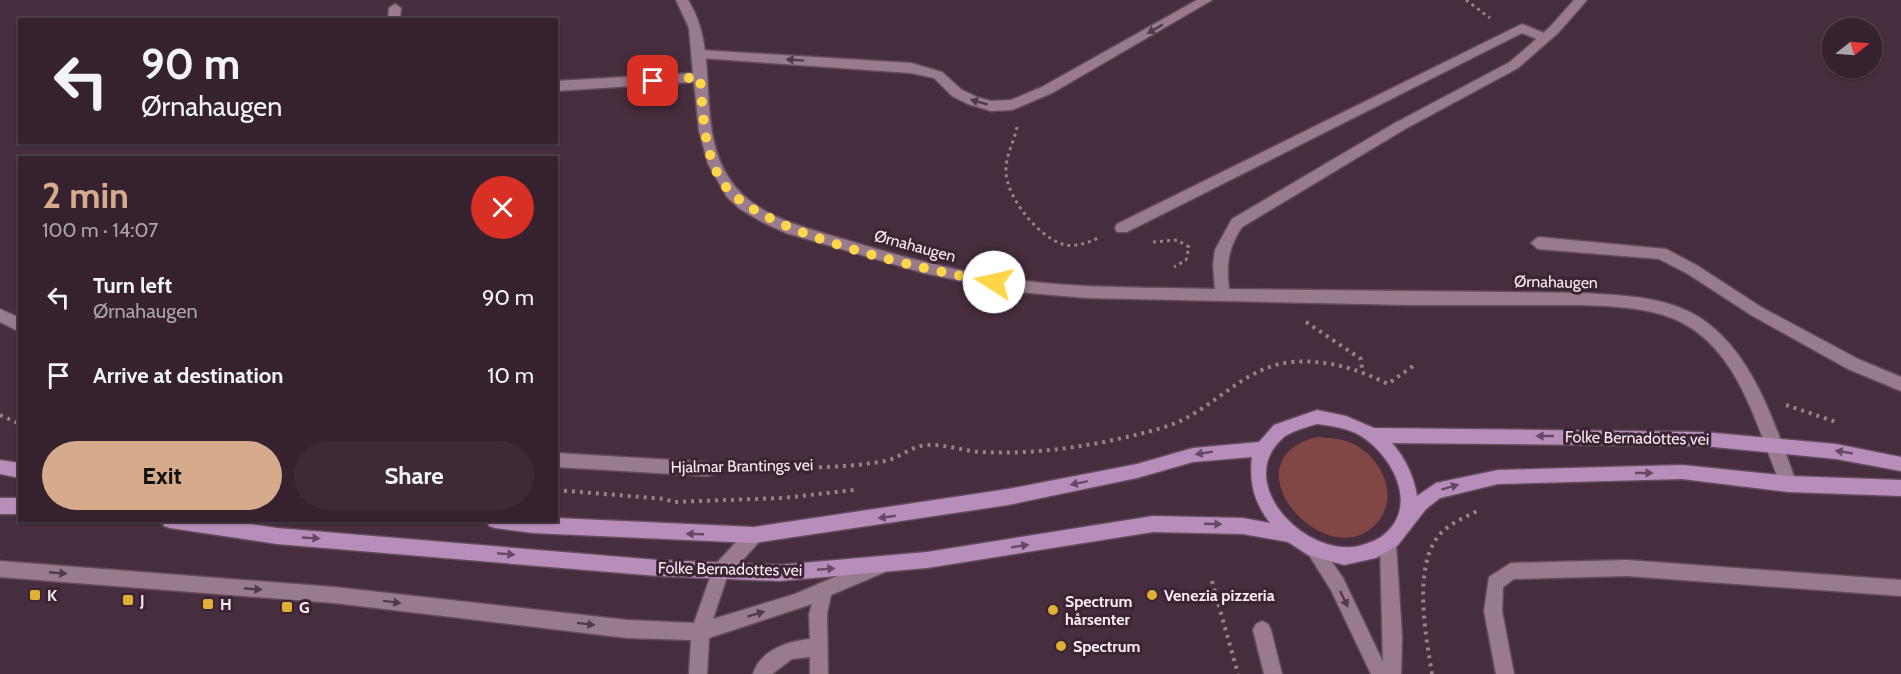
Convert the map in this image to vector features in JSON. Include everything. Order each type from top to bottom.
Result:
[{"type":"main road","points":[[1317,417],[1355,425],[1372,435],[1387,448],[1405,476],[1409,507],[1405,522],[1398,534],[1388,544],[1372,552],[1353,556],[1333,555],[1313,549],[1288,534],[1275,521],[1260,492],[1257,477],[1262,449],[1271,436],[1284,426],[1317,417]]},
{"type":"main road","name":"Folke Bernadottes vei","points":[[1372,435],[1633,436],[1772,441],[1867,456],[1901,464]]},
{"type":"main road","name":"Folke Bernadottes vei","points":[[515,522],[555,526],[753,535],[1008,497],[1137,471],[1193,455],[1262,449]]},
{"type":"main road","points":[[0,467],[18,471]]},
{"type":"main road","name":"Folke Bernadottes vei","points":[[1405,522],[1420,504],[1436,491],[1498,477],[1682,472],[1789,484],[1901,488]]},
{"type":"main road","points":[[0,506],[18,506]]},
{"type":"main road","name":"Folke Bernadottes vei","points":[[183,522],[276,536],[720,572],[779,573],[882,565],[1153,524],[1243,526],[1288,534]]},
{"type":"street","name":"Ørnahaugen","points":[[682,0],[698,31],[706,138],[714,164],[725,186],[738,199],[771,220],[931,270],[1012,286],[1098,292],[1570,300],[1653,305],[1686,317],[1712,337],[1728,354],[1754,397],[1789,484]]},
{"type":"street","points":[[700,54],[911,68],[938,75],[957,93],[991,106],[1018,103],[1047,90],[1206,0]]},
{"type":"street","points":[[1224,295],[1218,261],[1223,242],[1237,223],[1400,126],[1514,64],[1550,34],[1581,0]]},
{"type":"street","points":[[1122,228],[1311,136],[1516,30],[1522,28],[1550,34]]},
{"type":"street","points":[[558,86],[700,77]]},
{"type":"street","points":[[1538,243],[1661,253],[1693,270],[1756,311],[1834,354],[1901,384]]},
{"type":"street","points":[[0,315],[18,325]]},
{"type":"street","name":"Hjalmar Brantings vei","points":[[558,460],[707,470]]},
{"type":"street","points":[[698,674],[700,632],[720,572],[753,535]]},
{"type":"street","points":[[1388,544],[1393,636],[1392,674]]},
{"type":"street","points":[[1313,549],[1337,584],[1380,674]]},
{"type":"street","points":[[0,568],[334,595],[627,629],[700,632],[795,602],[882,565]]},
{"type":"street","points":[[1505,674],[1493,611],[1495,583],[1511,571],[1627,568],[1901,588]]},
{"type":"street","points":[[819,674],[818,614],[824,590]]},
{"type":"street","points":[[1262,630],[1273,674]]},
{"type":"street","points":[[762,674],[763,670],[789,650],[818,647]]},
{"type":"path","points":[[1018,103],[1019,117],[1006,175],[1022,209],[1051,238],[1061,244],[1092,241],[1122,228],[1134,243],[1177,240],[1185,242],[1190,253],[1188,260],[1170,269]]},
{"type":"path","points":[[1294,297],[1306,323],[1361,359],[1362,370],[1388,384],[1413,366]]},
{"type":"path","name":"Hjalmar Brantings vei","points":[[707,470],[887,461],[925,445],[981,452],[1034,451],[1120,437],[1190,419],[1236,383],[1258,370],[1280,363],[1307,361],[1362,370]]},
{"type":"path","points":[[1782,403],[1842,424]]},
{"type":"path","points":[[0,415],[18,423]]},
{"type":"path","points":[[558,490],[665,499],[673,502],[783,498],[864,489]]},
{"type":"path","points":[[1432,674],[1426,617],[1427,561],[1438,536],[1457,521],[1485,507]]},
{"type":"path","points":[[1212,581],[1238,674]]},
{"type":"shaded area","points":[[1317,437],[1349,442],[1360,448],[1370,456],[1384,477],[1387,501],[1384,513],[1376,524],[1355,536],[1332,536],[1311,526],[1292,509],[1281,489],[1280,468],[1290,450]]},
{"type":"place","name":"K","points":[[35,595]]},
{"type":"place","name":"Venezia pizzeria","points":[[1152,595]]},
{"type":"place","name":"J","points":[[128,600]]},
{"type":"place","name":"H","points":[[208,604]]},
{"type":"place","name":"G","points":[[287,607]]},
{"type":"place","name":"Spectrum hårsenter","points":[[1053,610]]},
{"type":"place","name":"Spectrum","points":[[1061,646]]},
{"type":"route","points":[[653,81],[700,77],[706,138],[714,164],[725,186],[745,206],[771,220],[891,260],[940,273],[994,282]]}]
